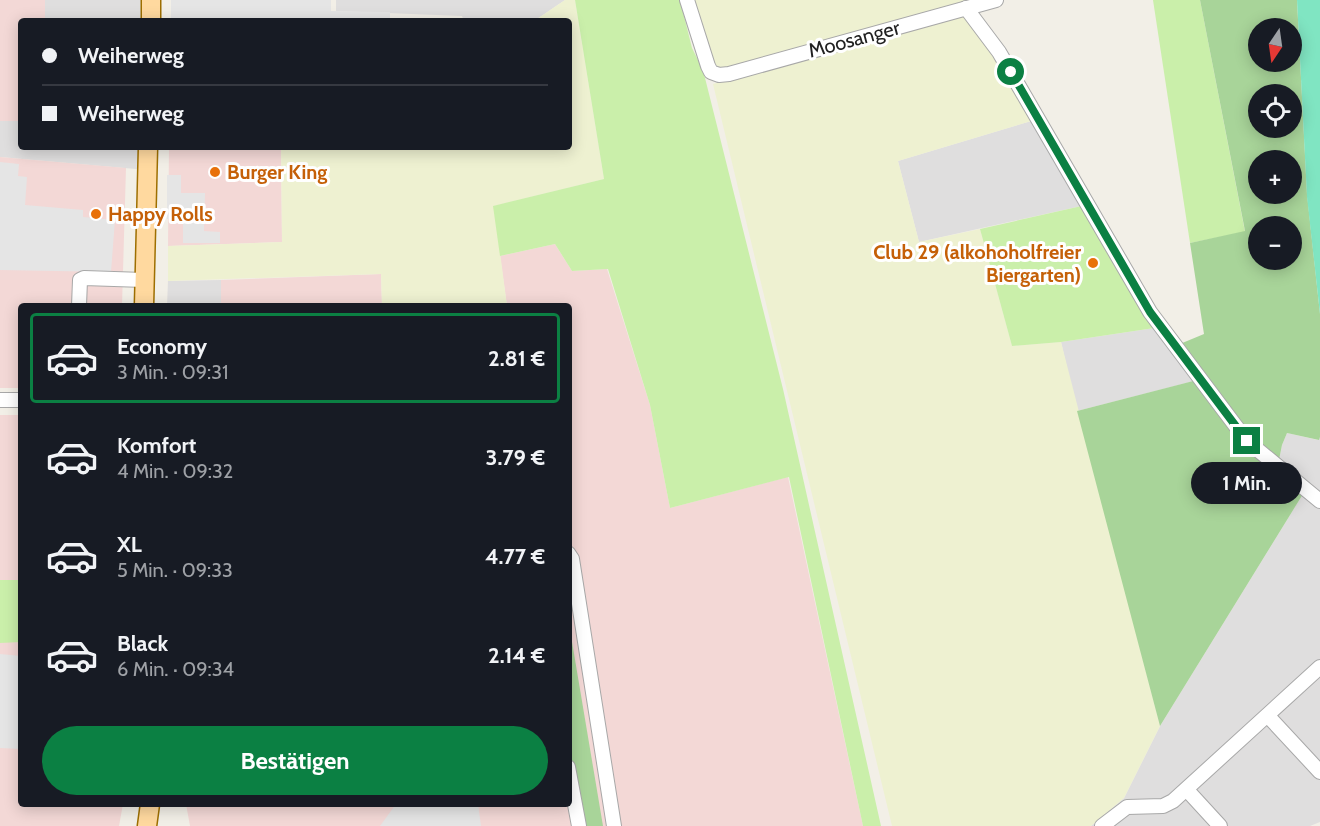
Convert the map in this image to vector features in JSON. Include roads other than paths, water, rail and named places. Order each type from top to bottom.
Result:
[{"type":"main road","points":[[151,0],[151,18]]},
{"type":"main road","points":[[144,303],[148,150]]},
{"type":"main road","points":[[147,826],[150,807]]},
{"type":"street","name":"Moosanger","points":[[687,0],[711,72],[719,75],[996,0]]},
{"type":"street","points":[[966,8],[999,52],[1150,312],[1247,441],[1320,501]]},
{"type":"street","points":[[79,303],[78,284],[84,278],[144,280]]},
{"type":"street","points":[[0,400],[18,400]]},
{"type":"street","points":[[572,560],[614,826]]},
{"type":"street","points":[[1102,826],[1127,807],[1163,806],[1173,801],[1320,667]]},
{"type":"street","points":[[1268,716],[1320,772]]},
{"type":"street","points":[[572,788],[579,826]]},
{"type":"street","points":[[1187,790],[1220,826]]},
{"type":"place","name":"Burger King","points":[[215,172]]},
{"type":"place","name":"Happy Rolls","points":[[96,214]]},
{"type":"place","name":"Club 29 (alkohoholfreier Biergarten)","points":[[1093,263]]}]
